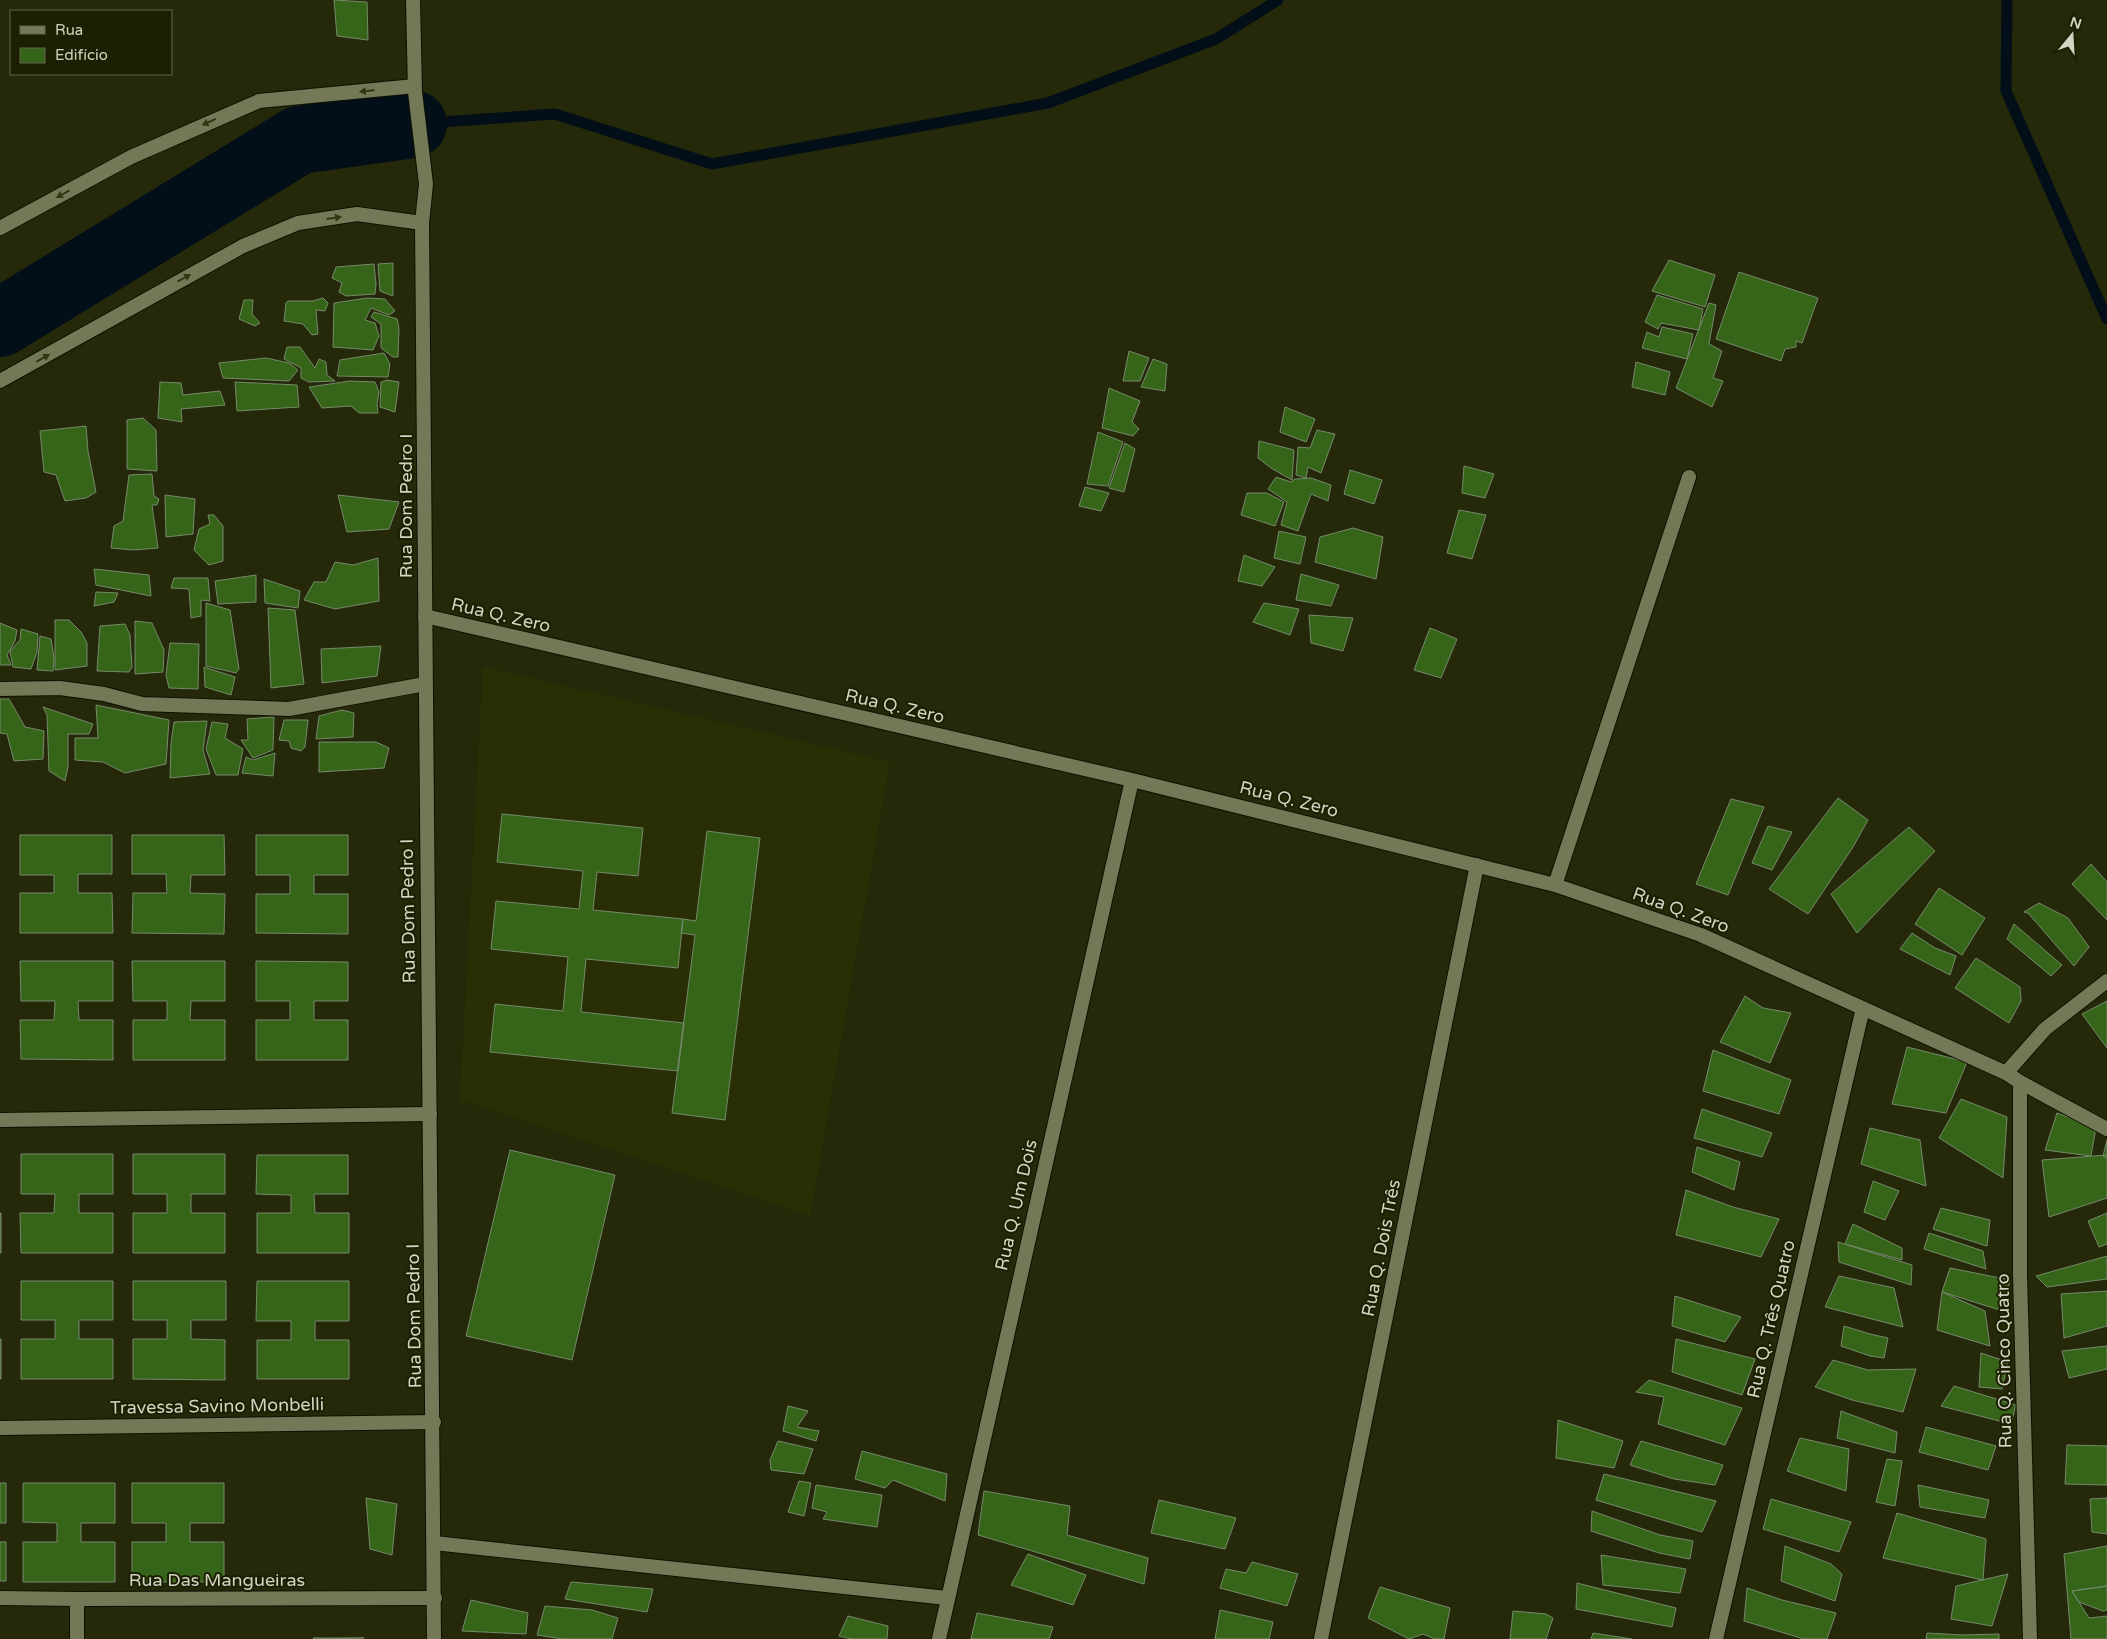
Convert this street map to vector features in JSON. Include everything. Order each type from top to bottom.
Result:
[{"type":"street","name":"Rua Dom Pedro I","points":[[413,0],[415,89],[426,184],[422,223],[425,684],[434,1422],[434,1639]]},
{"type":"street","points":[[0,228],[131,157],[259,100],[415,89]]},
{"type":"street","points":[[0,381],[243,246],[298,223],[357,214],[422,223]]},
{"type":"street","points":[[1555,885],[1689,478]]},
{"type":"street","name":"Rua Q. Zero","points":[[425,616],[1132,780],[1555,885],[1701,936],[2006,1073],[2107,1129]]},
{"type":"street","points":[[0,689],[60,688],[104,694],[142,704],[289,709],[425,684]]},
{"type":"street","name":"Rua Q. Um Dois","points":[[938,1639],[1132,780]]},
{"type":"street","name":"Rua Q. Dois Três","points":[[1321,1639],[1477,865]]},
{"type":"street","points":[[2006,1073],[2045,1030],[2107,981]]},
{"type":"street","name":"Rua Q. Três Quatro","points":[[1716,1639],[1863,1008]]},
{"type":"street","name":"Rua Q. Cinco Quatro","points":[[2020,1082],[2020,1275],[2030,1639]]},
{"type":"street","points":[[0,1120],[430,1114]]},
{"type":"street","name":"Travessa Savino Monbelli","points":[[0,1428],[434,1422]]},
{"type":"street","points":[[434,1543],[947,1598]]},
{"type":"street","name":"Rua Das Mangueiras","points":[[0,1598],[77,1600],[435,1598]]},
{"type":"street","points":[[77,1600],[77,1639]]},
{"type":"shaded area","points":[[483,667],[890,762],[810,1216],[460,1100]]},
{"type":"building","points":[[334,0],[367,2],[368,40],[337,36]]},
{"type":"building","points":[[1669,260],[1715,275],[1705,307],[1652,291]]},
{"type":"building","points":[[393,263],[393,296],[380,291],[378,264]]},
{"type":"building","points":[[374,264],[375,294],[346,296],[339,292],[342,283],[332,278],[336,267]]},
{"type":"building","points":[[1739,272],[1818,298],[1802,343],[1796,341],[1796,347],[1785,349],[1781,361],[1716,339]]},
{"type":"building","points":[[1657,295],[1703,309],[1699,330],[1661,323],[1658,329],[1645,322]]},
{"type":"building","points":[[323,298],[328,303],[325,311],[316,310],[318,334],[312,335],[303,324],[284,321],[286,303],[288,301],[313,301]]},
{"type":"building","points":[[367,298],[385,299],[395,311],[389,315],[371,308],[365,320],[375,323],[379,336],[373,350],[333,347],[334,303]]},
{"type":"building","points":[[244,300],[253,300],[252,314],[260,323],[255,326],[239,319]]},
{"type":"building","points":[[1709,303],[1716,305],[1709,344],[1722,351],[1713,378],[1723,381],[1712,407],[1676,388]]},
{"type":"building","points":[[374,312],[397,319],[399,328],[398,357],[393,357],[381,348],[381,324],[371,317]]},
{"type":"building","points":[[1662,327],[1693,334],[1687,359],[1642,348],[1647,332],[1659,337]]},
{"type":"building","points":[[287,347],[300,347],[315,368],[319,359],[326,362],[327,375],[335,381],[309,382],[301,378],[301,368],[284,359]]},
{"type":"building","points":[[1129,351],[1149,358],[1140,381],[1123,381]]},
{"type":"building","points":[[384,353],[390,364],[388,377],[337,376],[340,360]]},
{"type":"building","points":[[266,358],[289,363],[298,370],[289,381],[223,378],[219,363]]},
{"type":"building","points":[[1153,359],[1167,364],[1165,391],[1141,387]]},
{"type":"building","points":[[1636,362],[1670,372],[1665,395],[1632,387]]},
{"type":"building","points":[[387,380],[399,382],[395,412],[380,407],[381,382]]},
{"type":"building","points":[[350,381],[375,382],[379,392],[378,413],[359,413],[351,406],[322,408],[309,387]]},
{"type":"building","points":[[160,382],[181,383],[183,395],[220,391],[225,405],[181,409],[182,422],[158,418]]},
{"type":"building","points":[[235,382],[297,385],[299,407],[237,411]]},
{"type":"building","points":[[1109,388],[1140,401],[1132,422],[1139,429],[1133,436],[1102,428]]},
{"type":"building","points":[[1285,407],[1315,419],[1306,442],[1280,432]]},
{"type":"building","points":[[143,418],[156,430],[157,471],[127,469],[127,420]]},
{"type":"building","points":[[86,426],[88,451],[96,492],[86,498],[65,501],[56,475],[44,472],[40,431]]},
{"type":"building","points":[[1317,430],[1335,434],[1321,473],[1308,467],[1306,478],[1296,475],[1298,447],[1310,448]]},
{"type":"building","points":[[1098,432],[1123,442],[1108,486],[1087,484]]},
{"type":"building","points":[[1259,441],[1294,450],[1292,480],[1258,458]]},
{"type":"building","points":[[1125,443],[1135,449],[1124,492],[1109,488]]},
{"type":"building","points":[[1464,466],[1494,474],[1485,498],[1462,493]]},
{"type":"building","points":[[1350,470],[1382,480],[1374,504],[1344,494]]},
{"type":"building","points":[[152,474],[154,496],[159,499],[157,505],[152,505],[158,548],[133,550],[111,548],[114,526],[123,521],[129,475]]},
{"type":"building","points":[[1276,477],[1291,482],[1295,479],[1311,478],[1331,485],[1328,501],[1311,494],[1298,531],[1281,525],[1287,502],[1268,489]]},
{"type":"building","points":[[1085,487],[1109,493],[1101,511],[1079,506]]},
{"type":"building","points":[[1247,493],[1267,493],[1284,502],[1275,526],[1241,515]]},
{"type":"building","points":[[165,495],[195,499],[193,534],[166,537]]},
{"type":"building","points":[[338,495],[399,502],[389,529],[347,532]]},
{"type":"building","points":[[1459,510],[1486,515],[1472,559],[1447,553]]},
{"type":"building","points":[[208,515],[214,515],[223,526],[223,561],[209,565],[194,550],[199,529],[210,524]]},
{"type":"building","points":[[1353,528],[1383,537],[1376,579],[1315,562],[1320,537]]},
{"type":"building","points":[[1279,531],[1306,537],[1300,564],[1274,558]]},
{"type":"building","points":[[1244,555],[1275,567],[1262,586],[1238,581]]},
{"type":"building","points":[[378,558],[379,601],[335,609],[304,600],[314,582],[326,582],[335,562],[353,565]]},
{"type":"building","points":[[94,569],[149,575],[151,596],[96,585]]},
{"type":"building","points":[[1301,574],[1339,585],[1331,606],[1296,600]]},
{"type":"building","points":[[256,575],[256,602],[218,604],[215,581]]},
{"type":"building","points":[[174,578],[208,578],[210,601],[201,600],[201,616],[191,618],[189,589],[171,588]]},
{"type":"building","points":[[264,579],[300,591],[298,608],[265,603]]},
{"type":"building","points":[[96,592],[118,593],[114,602],[94,606]]},
{"type":"building","points":[[206,603],[230,610],[239,669],[236,673],[206,666]]},
{"type":"building","points":[[1264,603],[1299,609],[1290,635],[1253,622]]},
{"type":"building","points":[[268,608],[295,610],[304,684],[271,688]]},
{"type":"building","points":[[1309,615],[1353,618],[1343,651],[1311,643]]},
{"type":"building","points":[[55,620],[69,620],[81,632],[87,643],[87,666],[55,670]]},
{"type":"building","points":[[135,621],[152,623],[164,650],[163,672],[135,674]]},
{"type":"building","points":[[0,623],[17,630],[15,641],[7,655],[11,665],[0,665]]},
{"type":"building","points":[[125,624],[130,635],[132,667],[129,672],[97,671],[100,626]]},
{"type":"building","points":[[1430,628],[1457,639],[1441,678],[1414,670]]},
{"type":"building","points":[[21,629],[38,634],[37,652],[31,669],[13,667],[10,651],[20,640]]},
{"type":"building","points":[[40,636],[51,639],[54,658],[53,671],[37,670]]},
{"type":"building","points":[[170,643],[199,644],[198,689],[169,688],[166,675]]},
{"type":"building","points":[[381,646],[377,676],[322,683],[321,649]]},
{"type":"building","points":[[204,667],[235,677],[231,695],[205,687]]},
{"type":"building","points":[[0,699],[9,699],[25,727],[44,731],[43,759],[14,761],[7,734],[0,733]]},
{"type":"building","points":[[96,705],[169,720],[166,764],[125,773],[103,762],[75,760],[75,738],[98,738]]},
{"type":"building","points":[[43,707],[93,724],[89,734],[68,734],[68,767],[65,781],[49,771],[47,715]]},
{"type":"building","points":[[342,710],[354,713],[353,737],[316,739],[319,716]]},
{"type":"building","points":[[274,717],[273,750],[253,758],[241,740],[248,740],[247,719]]},
{"type":"building","points":[[284,720],[308,720],[305,747],[301,751],[291,748],[289,741],[279,740]]},
{"type":"building","points":[[207,721],[203,750],[210,774],[170,778],[174,722]]},
{"type":"building","points":[[212,722],[228,724],[225,738],[243,749],[238,775],[216,775],[206,749]]},
{"type":"building","points":[[319,742],[376,742],[389,748],[384,768],[319,772]]},
{"type":"building","points":[[275,753],[273,776],[242,773],[246,757],[253,760]]},
{"type":"building","points":[[1838,798],[1868,820],[1853,847],[1808,914],[1769,889]]},
{"type":"building","points":[[1731,799],[1764,807],[1728,895],[1696,884]]},
{"type":"building","points":[[502,814],[643,828],[638,876],[597,872],[593,910],[683,919],[678,968],[586,959],[581,1012],[684,1023],[678,1071],[490,1052],[495,1004],[563,1011],[568,957],[491,949],[496,901],[579,909],[583,871],[497,862]]},
{"type":"building","points":[[1768,826],[1792,832],[1772,870],[1752,863]]},
{"type":"building","points":[[1909,827],[1935,851],[1857,933],[1831,894]]},
{"type":"building","points":[[707,831],[760,838],[725,1120],[672,1113],[695,935],[681,933],[683,919],[696,921]]},
{"type":"building","points":[[20,835],[112,835],[112,874],[78,874],[78,893],[112,893],[113,933],[20,933],[20,893],[54,893],[54,875],[20,875]]},
{"type":"building","points":[[132,835],[224,835],[225,875],[191,875],[190,893],[225,894],[224,934],[132,933],[133,893],[167,893],[166,874],[132,874]]},
{"type":"building","points":[[256,835],[348,835],[348,875],[314,875],[314,894],[348,894],[348,934],[256,933],[256,894],[290,894],[290,875],[256,875]]},
{"type":"building","points":[[2091,864],[2107,882],[2107,920],[2072,884]]},
{"type":"building","points":[[1939,888],[1985,918],[1962,955],[1915,924]]},
{"type":"building","points":[[2039,903],[2068,918],[2089,947],[2074,966],[2028,913],[2024,912]]},
{"type":"building","points":[[2014,924],[2062,965],[2051,976],[2007,939]]},
{"type":"building","points":[[1912,933],[1935,948],[1956,956],[1950,975],[1900,949]]},
{"type":"building","points":[[1976,958],[2020,987],[2021,1001],[2009,1023],[1955,988]]},
{"type":"building","points":[[20,961],[113,961],[113,1001],[78,1001],[79,1020],[113,1020],[113,1060],[21,1059],[20,1020],[54,1020],[55,1001],[21,1001]]},
{"type":"building","points":[[132,961],[225,961],[225,1001],[191,1001],[190,1020],[225,1020],[225,1060],[133,1060],[133,1020],[167,1020],[167,1001],[133,1001]]},
{"type":"building","points":[[256,961],[348,962],[348,1001],[314,1001],[314,1020],[348,1020],[348,1060],[256,1060],[256,1020],[290,1020],[290,1001],[256,1001]]},
{"type":"building","points":[[1745,996],[1763,1008],[1791,1013],[1770,1063],[1720,1042]]},
{"type":"building","points":[[2107,1001],[2107,1048],[2082,1014]]},
{"type":"building","points":[[1907,1047],[1967,1062],[1946,1113],[1892,1104]]},
{"type":"building","points":[[1713,1050],[1791,1080],[1779,1114],[1703,1091]]},
{"type":"building","points":[[1961,1099],[2007,1117],[2003,1178],[1939,1138]]},
{"type":"building","points":[[1702,1109],[1772,1133],[1762,1157],[1694,1138]]},
{"type":"building","points":[[2057,1113],[2096,1127],[2091,1156],[2045,1150]]},
{"type":"building","points":[[1870,1128],[1920,1140],[1926,1186],[1861,1164]]},
{"type":"building","points":[[2107,1140],[2107,1158],[2103,1156]]},
{"type":"building","points":[[1697,1147],[1740,1162],[1734,1190],[1692,1172]]},
{"type":"building","points":[[510,1150],[615,1175],[572,1360],[466,1336]]},
{"type":"building","points":[[21,1154],[113,1154],[113,1194],[79,1194],[79,1213],[113,1213],[113,1253],[21,1253],[20,1213],[54,1213],[55,1194],[21,1194]]},
{"type":"building","points":[[133,1154],[225,1154],[225,1194],[191,1194],[191,1213],[225,1213],[225,1253],[133,1253],[133,1213],[167,1213],[167,1194],[133,1194]]},
{"type":"building","points":[[257,1155],[348,1155],[348,1194],[314,1194],[315,1213],[349,1213],[349,1253],[257,1253],[257,1213],[291,1213],[291,1195],[256,1194]]},
{"type":"building","points":[[2107,1155],[2107,1198],[2049,1217],[2042,1160]]},
{"type":"building","points":[[1873,1181],[1899,1191],[1885,1220],[1864,1212]]},
{"type":"building","points":[[1686,1190],[1733,1207],[1779,1219],[1761,1257],[1676,1235]]},
{"type":"building","points":[[1941,1208],[1990,1220],[1987,1246],[1933,1229]]},
{"type":"building","points":[[1,1213],[1,1253],[0,1253]]},
{"type":"building","points":[[2107,1213],[2107,1244],[2099,1247],[2088,1221]]},
{"type":"building","points":[[1853,1224],[1902,1248],[1902,1260],[1845,1244]]},
{"type":"building","points":[[1929,1233],[1983,1251],[1986,1269],[1924,1249]]},
{"type":"building","points":[[1838,1242],[1912,1265],[1911,1285],[1839,1262]]},
{"type":"building","points":[[2107,1256],[2107,1279],[2047,1287],[2036,1276]]},
{"type":"building","points":[[1950,1268],[2010,1280],[2003,1311],[1942,1292]]},
{"type":"building","points":[[1839,1276],[1894,1288],[1903,1327],[1825,1307]]},
{"type":"building","points":[[21,1281],[113,1281],[113,1320],[79,1320],[79,1339],[113,1339],[113,1379],[21,1379],[21,1339],[55,1339],[55,1320],[21,1320]]},
{"type":"building","points":[[133,1281],[226,1281],[226,1320],[191,1320],[191,1339],[225,1340],[225,1380],[133,1379],[133,1339],[167,1339],[167,1320],[133,1320]]},
{"type":"building","points":[[257,1281],[349,1281],[349,1321],[315,1321],[315,1340],[349,1340],[349,1379],[257,1379],[257,1340],[291,1340],[291,1321],[256,1321]]},
{"type":"building","points":[[2107,1291],[2107,1326],[2064,1338],[2061,1294]]},
{"type":"building","points":[[1942,1292],[1985,1311],[1990,1346],[1937,1330]]},
{"type":"building","points":[[1675,1296],[1741,1317],[1725,1342],[1672,1326]]},
{"type":"building","points":[[1844,1326],[1888,1338],[1884,1358],[1870,1356],[1841,1346]]},
{"type":"building","points":[[1,1339],[1,1379],[0,1379]]},
{"type":"building","points":[[1676,1339],[1755,1359],[1742,1395],[1672,1372]]},
{"type":"building","points":[[2107,1346],[2107,1369],[2069,1378],[2062,1351]]},
{"type":"building","points":[[1981,1353],[2008,1362],[2002,1389],[1979,1387]]},
{"type":"building","points":[[1833,1360],[1868,1370],[1916,1369],[1903,1412],[1852,1400],[1815,1387]]},
{"type":"building","points":[[1649,1380],[1742,1408],[1725,1445],[1658,1424],[1664,1397],[1636,1392]]},
{"type":"building","points":[[1954,1386],[2016,1405],[2011,1424],[1941,1406]]},
{"type":"building","points":[[788,1406],[808,1411],[797,1427],[819,1431],[816,1441],[783,1431]]},
{"type":"building","points":[[1841,1411],[1897,1432],[1895,1453],[1837,1438]]},
{"type":"building","points":[[1558,1420],[1623,1441],[1614,1468],[1556,1458]]},
{"type":"building","points":[[1926,1427],[1996,1446],[1988,1470],[1919,1452]]},
{"type":"building","points":[[1800,1438],[1849,1449],[1846,1491],[1787,1471]]},
{"type":"building","points":[[778,1441],[813,1449],[804,1474],[771,1470],[770,1460]]},
{"type":"building","points":[[1641,1441],[1723,1465],[1715,1485],[1674,1479],[1630,1465]]},
{"type":"building","points":[[2067,1445],[2107,1446],[2107,1485],[2065,1484]]},
{"type":"building","points":[[862,1451],[947,1474],[945,1501],[893,1480],[885,1488],[855,1479]]},
{"type":"building","points":[[1887,1459],[1902,1461],[1895,1506],[1876,1502]]},
{"type":"building","points":[[1604,1474],[1716,1501],[1702,1532],[1596,1500]]},
{"type":"building","points":[[799,1481],[811,1483],[804,1516],[788,1512]]},
{"type":"building","points":[[0,1483],[6,1483],[6,1523],[0,1523]]},
{"type":"building","points":[[23,1483],[115,1483],[115,1523],[81,1523],[81,1542],[115,1542],[115,1582],[23,1582],[23,1542],[57,1542],[57,1523],[23,1522]]},
{"type":"building","points":[[132,1483],[224,1483],[224,1523],[190,1523],[190,1542],[224,1542],[224,1582],[132,1582],[132,1542],[166,1542],[166,1523],[132,1523]]},
{"type":"building","points":[[816,1485],[882,1495],[877,1527],[823,1519],[827,1512],[812,1508]]},
{"type":"building","points":[[1918,1485],[1989,1500],[1985,1518],[1920,1507]]},
{"type":"building","points":[[984,1491],[1070,1506],[1067,1535],[1148,1558],[1144,1584],[978,1535]]},
{"type":"building","points":[[366,1498],[397,1504],[392,1555],[370,1549]]},
{"type":"building","points":[[2107,1498],[2107,1534],[2092,1532],[2090,1499]]},
{"type":"building","points":[[1771,1499],[1851,1522],[1839,1552],[1763,1529]]},
{"type":"building","points":[[1159,1500],[1236,1518],[1225,1549],[1151,1533]]},
{"type":"building","points":[[1592,1511],[1660,1535],[1693,1541],[1690,1559],[1659,1553],[1591,1531]]},
{"type":"building","points":[[1897,1513],[1986,1539],[1983,1580],[1883,1558]]},
{"type":"building","points":[[0,1542],[6,1542],[6,1581],[0,1581]]},
{"type":"building","points":[[1785,1546],[1831,1564],[1842,1574],[1835,1601],[1781,1581]]},
{"type":"building","points":[[2107,1546],[2107,1586],[2072,1591],[2089,1618],[2107,1616],[2107,1639],[2071,1639],[2064,1554]]},
{"type":"building","points":[[1028,1554],[1086,1575],[1073,1605],[1011,1585]]},
{"type":"building","points":[[1601,1555],[1686,1569],[1680,1593],[1603,1585]]},
{"type":"building","points":[[1252,1562],[1298,1574],[1287,1606],[1220,1588],[1226,1569],[1246,1573]]},
{"type":"building","points":[[2008,1574],[1992,1626],[1951,1619],[1956,1586]]},
{"type":"building","points":[[571,1582],[653,1589],[647,1612],[565,1599]]},
{"type":"building","points":[[1577,1583],[1676,1608],[1672,1627],[1576,1609]]},
{"type":"building","points":[[2107,1586],[2107,1610],[2103,1611],[2079,1602],[2072,1591]]},
{"type":"building","points":[[1380,1587],[1450,1608],[1444,1639],[1435,1639],[1423,1634],[1409,1639],[1368,1618]]},
{"type":"building","points":[[1747,1588],[1782,1600],[1836,1613],[1827,1639],[1804,1639],[1744,1621]]},
{"type":"building","points":[[471,1600],[528,1613],[526,1634],[462,1631]]},
{"type":"building","points":[[545,1606],[592,1610],[618,1618],[612,1639],[563,1639],[537,1635]]},
{"type":"building","points":[[1220,1610],[1273,1622],[1269,1639],[1215,1639]]},
{"type":"building","points":[[1513,1611],[1546,1614],[1553,1618],[1546,1639],[1510,1639]]},
{"type":"building","points":[[977,1613],[1053,1627],[1049,1639],[971,1639]]},
{"type":"building","points":[[848,1616],[888,1626],[887,1639],[852,1639],[839,1636]]},
{"type":"building","points":[[1593,1633],[1632,1639],[1591,1639]]},
{"type":"building","points":[[1927,1633],[1999,1634],[1999,1639],[1926,1639]]},
{"type":"building","points":[[313,1638],[364,1638],[314,1639]]},
{"type":"waterway","points":[[413,124],[555,114],[712,164],[1048,103],[1216,39],[1278,0]]},
{"type":"waterway","points":[[2007,0],[2006,91],[2107,319]]},
{"type":"waterway","points":[[0,323],[299,140],[413,124]]}]
